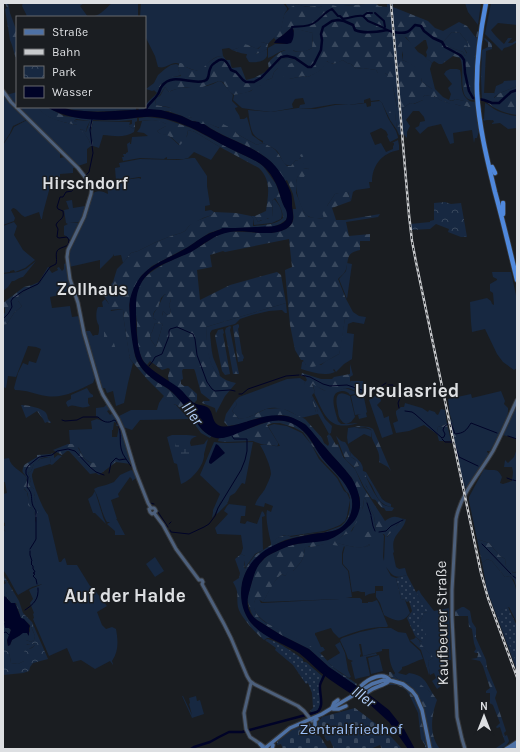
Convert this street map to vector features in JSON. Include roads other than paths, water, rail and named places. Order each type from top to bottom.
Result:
[{"type":"highway","points":[[480,133],[478,60],[487,3]]},
{"type":"highway","points":[[479,105],[507,235],[517,270]]},
{"type":"highway","points":[[480,124],[493,173]]},
{"type":"highway","points":[[486,161],[493,173]]},
{"type":"highway","points":[[492,167],[517,280]]},
{"type":"highway","points":[[503,204],[503,214]]},
{"type":"main road","points":[[3,91],[16,107]]},
{"type":"main road","points":[[17,108],[68,157],[92,186],[82,223],[68,250],[67,257],[70,279],[78,303],[84,333],[98,382],[123,430],[136,472],[148,503],[151,508],[155,508],[156,510],[154,513],[163,525],[176,549],[199,580],[202,580],[202,584],[231,638],[251,683],[294,704],[307,716],[317,719]]},
{"type":"main road","name":"Kaufbeurer Straße","points":[[464,749],[458,728],[456,710],[450,590],[455,519],[457,509],[491,454],[517,400]]},
{"type":"main road","points":[[251,683],[244,713],[247,730],[250,737],[266,749],[273,745],[307,716],[322,714],[335,707],[365,688],[370,679],[377,677],[385,681],[398,682],[406,686],[416,696],[422,710],[430,749]]},
{"type":"main road","points":[[365,688],[375,688],[385,681]]},
{"type":"main road","points":[[315,726],[315,720],[335,707],[338,700]]},
{"type":"main road","points":[[335,707],[340,709],[346,706]]},
{"type":"main road","points":[[506,749],[517,742]]},
{"type":"main road","points":[[260,744],[273,745]]},
{"type":"main road","points":[[511,749],[517,745]]},
{"type":"water","points":[[292,27],[294,35],[291,43],[274,43],[276,40]]},
{"type":"water","name":"Iller","points":[[49,108],[65,108],[71,110],[98,112],[149,109],[161,110],[182,116],[192,121],[204,124],[220,134],[262,154],[279,170],[285,180],[290,189],[292,198],[293,221],[289,227],[279,232],[272,233],[237,231],[225,233],[214,237],[191,252],[157,268],[145,277],[137,293],[136,302],[136,327],[139,350],[144,362],[152,369],[179,388],[194,403],[205,406],[209,409],[212,413],[214,421],[218,425],[231,426],[274,415],[294,418],[306,425],[352,478],[360,500],[358,514],[354,521],[344,531],[330,539],[289,546],[266,557],[254,574],[249,594],[248,606],[253,617],[257,620],[281,635],[309,649],[329,667],[389,710],[404,729],[415,749],[408,749],[389,722],[366,701],[359,699],[329,679],[299,653],[259,630],[250,622],[243,606],[241,595],[242,583],[251,563],[258,556],[267,549],[286,540],[333,531],[341,528],[348,520],[352,506],[351,496],[339,476],[321,456],[307,435],[299,427],[290,423],[274,421],[222,438],[216,438],[206,433],[172,392],[144,371],[138,362],[134,350],[131,331],[130,299],[139,279],[145,272],[206,235],[223,228],[273,226],[283,223],[287,219],[287,212],[278,187],[267,170],[258,162],[183,124],[162,118],[151,117],[116,120],[85,119],[56,112]]},
{"type":"water","points":[[216,444],[225,453],[211,464],[209,461]]},
{"type":"water","points":[[3,596],[6,597],[11,603],[15,603],[21,618],[24,619],[30,626],[29,636],[27,633],[23,633],[12,640],[8,646],[7,640],[11,630],[9,628],[5,628],[5,622],[3,620]]},
{"type":"waterway","points":[[292,27],[307,26],[312,24],[332,9],[343,19],[363,16],[368,21],[387,30]]},
{"type":"waterway","points":[[363,16],[367,13],[372,13]]},
{"type":"waterway","points":[[375,13],[384,21],[385,27]]},
{"type":"waterway","points":[[145,111],[166,82],[176,79],[193,82],[206,80],[211,67],[214,63],[221,59],[229,65],[231,70],[236,72],[246,82],[254,82],[261,78],[281,57],[287,56],[295,58],[308,67],[311,67],[321,50],[321,34],[323,27],[332,21],[338,20],[353,25],[355,30],[366,32],[387,30],[405,33],[415,25],[421,26],[424,31],[433,38],[442,42],[445,47],[462,57],[464,60],[469,91],[473,98],[492,103],[499,103],[511,92],[517,90]]},
{"type":"waterway","points":[[85,176],[89,172],[93,153],[90,130],[92,119]]},
{"type":"waterway","points":[[3,319],[12,307],[11,301],[13,298],[23,291],[38,284],[50,267],[56,264],[57,251],[68,245],[69,240],[67,237],[57,237],[58,229],[56,225],[63,216],[63,211],[57,207],[60,197],[63,197],[66,192],[72,191],[77,186],[81,185],[84,179]]},
{"type":"waterway","points":[[149,366],[155,357],[162,354],[170,329],[177,327],[193,334],[197,355],[207,382],[212,389],[215,391],[235,391]]},
{"type":"waterway","points":[[239,394],[242,394],[248,389],[286,376],[299,375]]},
{"type":"waterway","points":[[301,375],[310,377],[330,386],[347,385],[365,391]]},
{"type":"waterway","points":[[368,391],[374,391],[386,383]]},
{"type":"waterway","points":[[388,385],[393,385],[395,393],[401,396],[398,403],[399,408]]},
{"type":"waterway","points":[[405,411],[415,414],[442,438],[445,434],[443,430],[444,427],[449,423]]},
{"type":"waterway","points":[[62,420],[65,421],[77,420],[83,417],[98,417],[106,422],[116,421],[120,430],[121,449],[126,459]]},
{"type":"waterway","points":[[451,423],[455,434],[464,431],[471,423],[497,433]]},
{"type":"waterway","points":[[170,530],[171,532],[189,534],[209,524],[215,516],[218,508],[241,470],[247,451],[247,439],[234,439],[232,436]]},
{"type":"waterway","points":[[508,436],[517,439]]},
{"type":"waterway","points":[[442,439],[445,442],[452,442]]},
{"type":"waterway","points":[[454,442],[459,457],[478,466]]},
{"type":"waterway","points":[[30,549],[36,539],[36,512],[32,503],[31,494],[27,487],[28,477],[26,470],[28,466],[39,457],[52,455],[57,451],[68,449],[75,451],[96,472],[104,475]]},
{"type":"waterway","points":[[109,473],[111,463],[116,458],[119,460],[126,459],[133,469]]},
{"type":"waterway","points":[[137,471],[150,503],[154,504]]},
{"type":"waterway","points":[[507,478],[512,480]]},
{"type":"waterway","points":[[513,480],[517,481]]},
{"type":"waterway","points":[[367,503],[371,515]]},
{"type":"waterway","points":[[158,512],[168,527]]},
{"type":"waterway","points":[[371,516],[375,531]]},
{"type":"waterway","points":[[379,532],[386,531],[391,526],[403,520]]},
{"type":"waterway","points":[[482,544],[511,574]]},
{"type":"waterway","points":[[30,551],[32,561],[31,564],[35,572],[33,573],[35,574],[33,576],[36,579],[37,584]]},
{"type":"waterway","points":[[513,576],[517,579]]},
{"type":"waterway","points":[[25,610],[35,601],[38,595],[38,588]]},
{"type":"waterway","points":[[3,633],[6,632],[9,635]]},
{"type":"waterway","points":[[191,749],[210,742],[229,732],[242,732],[317,712],[321,707],[320,685],[325,673]]},
{"type":"railway","points":[[391,3],[412,241],[481,573],[488,598],[517,677]]},
{"type":"district","name":"Hirschdorf","points":[[85,183]]},
{"type":"district","name":"Zollhaus","points":[[92,289]]},
{"type":"district","name":"Ursulasried","points":[[407,390]]},
{"type":"district","name":"Auf der Halde","points":[[125,595]]},
{"type":"park label","name":"Zentralfriedhof","points":[[351,729]]}]
